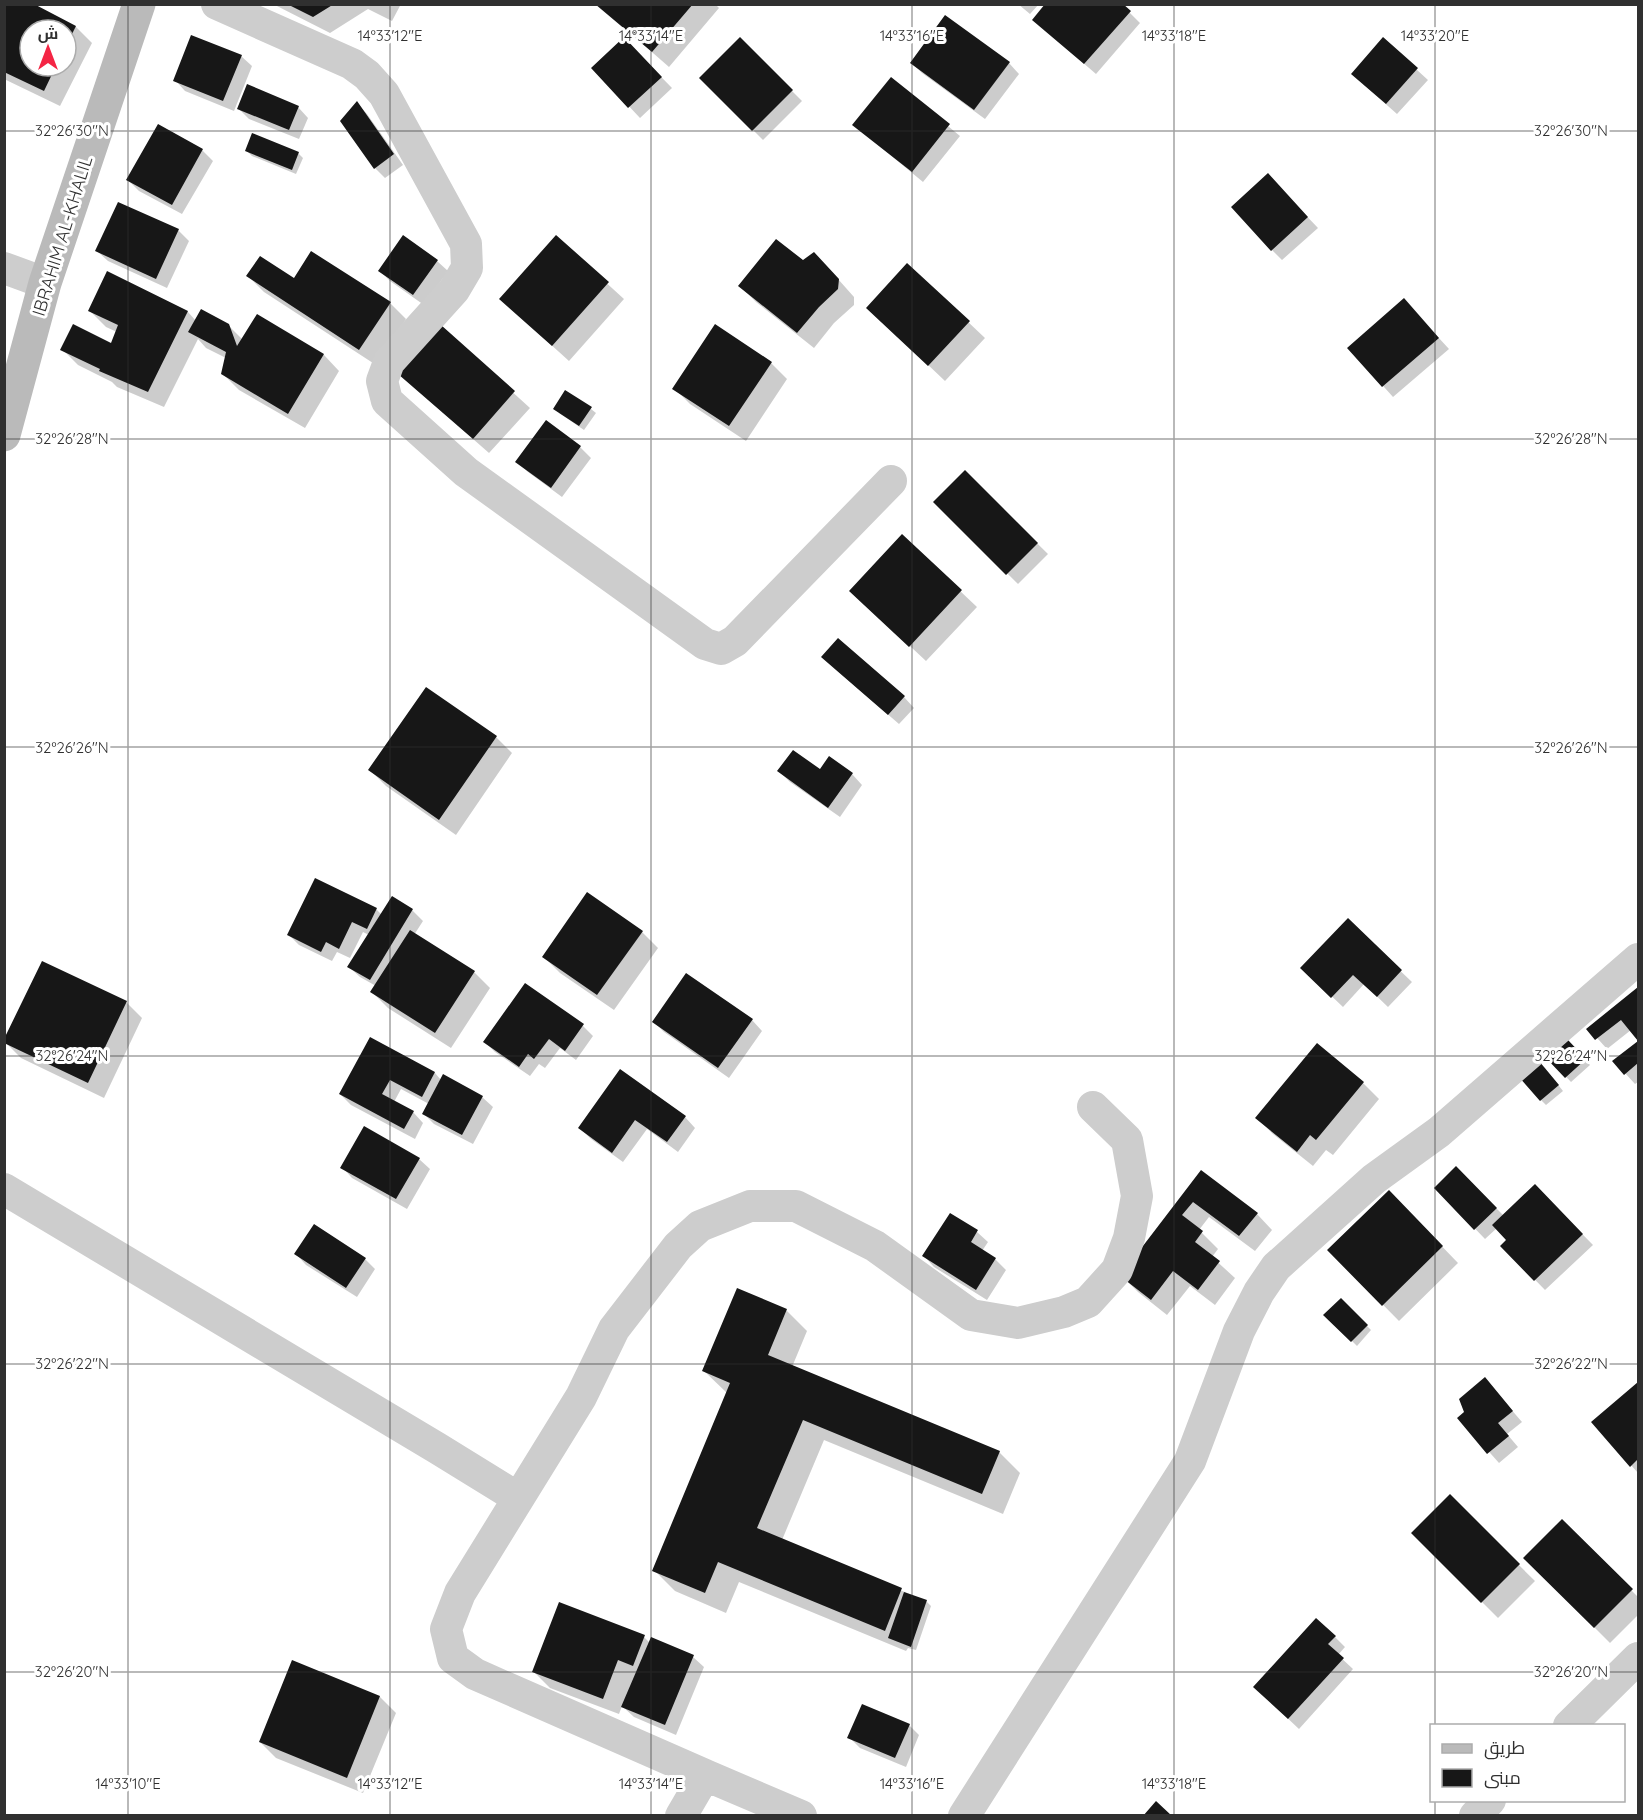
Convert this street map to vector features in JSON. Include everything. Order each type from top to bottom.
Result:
[{"type":"street","name":"IBRAHIM AL-KHALIL","points":[[4,435],[45,283],[139,4]]},
{"type":"street","points":[[217,4],[352,64],[367,75],[384,94],[466,244],[466,268],[454,290],[389,362],[382,381],[387,401],[466,472],[636,596],[705,644],[721,649],[735,641],[891,481]]},
{"type":"street","points":[[4,268],[45,283]]},
{"type":"street","points":[[964,1815],[1190,1461],[1239,1331],[1276,1267],[1374,1179],[1439,1132],[1638,959]]},
{"type":"street","points":[[801,1815],[475,1674],[453,1658],[446,1629],[457,1602],[581,1397],[614,1329],[678,1246],[700,1226],[750,1206],[796,1206],[874,1246],[971,1315],[1018,1323],[1064,1312],[1088,1302],[1117,1270],[1129,1238],[1137,1196],[1127,1140],[1093,1107]]},
{"type":"street","points":[[4,1189],[518,1498]]},
{"type":"street","points":[[1570,1724],[1638,1658]]},
{"type":"street","points":[[681,1815],[705,1775]]},
{"type":"street","points":[[1474,1815],[1488,1802]]},
{"type":"building","points":[[4,4],[34,4],[61,18],[18,18],[18,78],[50,78],[44,91],[4,72]]},
{"type":"building","points":[[287,4],[334,4],[313,17]]},
{"type":"building","points":[[595,4],[693,4],[652,52]]},
{"type":"building","points":[[1045,4],[1123,4],[1131,11],[1084,64],[1032,20]]},
{"type":"building","points":[[945,15],[1010,62],[974,110],[910,63]]},
{"type":"building","points":[[191,35],[242,55],[223,101],[173,81]]},
{"type":"building","points":[[624,37],[662,77],[628,108],[591,68]]},
{"type":"building","points":[[740,37],[793,90],[752,131],[699,78]]},
{"type":"building","points":[[1383,37],[1418,68],[1386,104],[1351,74]]},
{"type":"building","points":[[891,77],[950,124],[912,172],[852,125]]},
{"type":"building","points":[[247,84],[299,106],[289,130],[237,109]]},
{"type":"building","points":[[357,101],[394,154],[374,169],[340,121]]},
{"type":"building","points":[[158,124],[203,149],[172,205],[126,180]]},
{"type":"building","points":[[252,133],[299,152],[292,170],[245,151]]},
{"type":"building","points":[[1268,173],[1308,217],[1271,251],[1231,207]]},
{"type":"building","points":[[118,202],[179,229],[156,279],[95,251]]},
{"type":"building","points":[[403,235],[438,260],[413,295],[378,271]]},
{"type":"building","points":[[556,235],[609,282],[552,346],[499,299]]},
{"type":"building","points":[[776,239],[803,260],[814,252],[839,279],[838,289],[797,333],[738,286]]},
{"type":"building","points":[[311,251],[391,302],[359,350],[246,276],[260,256],[294,278]]},
{"type":"building","points":[[907,263],[970,321],[928,366],[866,308]]},
{"type":"building","points":[[107,271],[188,311],[148,392],[99,371],[100,369],[60,350],[73,324],[111,343],[118,325],[88,311]]},
{"type":"building","points":[[1404,298],[1439,338],[1382,387],[1347,348]]},
{"type":"building","points":[[201,309],[229,324],[237,346],[257,314],[324,354],[288,414],[221,374],[226,352],[188,332]]},
{"type":"building","points":[[715,324],[772,362],[729,426],[672,389]]},
{"type":"building","points":[[441,325],[515,391],[473,439],[398,374]]},
{"type":"building","points":[[565,390],[592,407],[579,426],[553,409]]},
{"type":"building","points":[[546,420],[581,446],[551,488],[515,462]]},
{"type":"building","points":[[965,470],[1038,543],[1006,575],[933,502]]},
{"type":"building","points":[[902,534],[962,590],[909,647],[849,591]]},
{"type":"building","points":[[838,638],[905,696],[888,715],[821,657]]},
{"type":"building","points":[[426,687],[497,736],[439,820],[368,770]]},
{"type":"building","points":[[793,750],[820,769],[829,756],[853,773],[828,808],[777,771]]},
{"type":"building","points":[[315,878],[377,908],[367,929],[352,922],[339,949],[326,942],[321,952],[287,935]]},
{"type":"building","points":[[587,892],[643,931],[597,995],[542,957]]},
{"type":"building","points":[[392,896],[413,909],[370,980],[347,967]]},
{"type":"building","points":[[1348,918],[1402,970],[1377,997],[1353,975],[1331,998],[1300,968]]},
{"type":"building","points":[[410,930],[475,971],[435,1033],[370,992]]},
{"type":"building","points":[[42,961],[127,1001],[88,1083],[4,1043]]},
{"type":"building","points":[[686,973],[753,1019],[718,1068],[652,1022]]},
{"type":"building","points":[[525,983],[584,1024],[565,1051],[549,1039],[534,1059],[528,1054],[519,1067],[483,1042]]},
{"type":"building","points":[[1638,987],[1638,1041],[1621,1020],[1595,1040],[1586,1029]]},
{"type":"building","points":[[370,1037],[435,1072],[422,1097],[390,1080],[382,1094],[414,1111],[404,1129],[339,1094]]},
{"type":"building","points":[[1568,1040],[1586,1059],[1565,1078],[1547,1059]]},
{"type":"building","points":[[1638,1041],[1638,1063],[1624,1075],[1612,1061]]},
{"type":"building","points":[[1317,1043],[1364,1082],[1316,1140],[1310,1135],[1297,1152],[1255,1118]]},
{"type":"building","points":[[1539,1061],[1559,1085],[1540,1101],[1519,1077]]},
{"type":"building","points":[[620,1069],[686,1116],[667,1142],[635,1120],[612,1153],[578,1128]]},
{"type":"building","points":[[443,1074],[483,1096],[462,1135],[422,1114]]},
{"type":"building","points":[[364,1126],[420,1158],[396,1199],[340,1168]]},
{"type":"building","points":[[1456,1166],[1497,1208],[1474,1230],[1434,1188]]},
{"type":"building","points":[[1201,1170],[1258,1213],[1239,1236],[1193,1202],[1182,1215],[1203,1231],[1195,1242],[1220,1261],[1198,1290],[1173,1271],[1151,1300],[1120,1276]]},
{"type":"building","points":[[1535,1184],[1583,1234],[1534,1281],[1500,1246],[1506,1240],[1492,1225]]},
{"type":"building","points":[[1389,1190],[1443,1246],[1382,1306],[1327,1250]]},
{"type":"building","points":[[950,1213],[978,1230],[971,1242],[996,1258],[976,1290],[922,1256]]},
{"type":"building","points":[[314,1224],[366,1258],[346,1288],[294,1254]]},
{"type":"building","points":[[737,1288],[787,1309],[768,1355],[1000,1451],[982,1494],[803,1420],[757,1528],[902,1588],[885,1631],[718,1562],[705,1593],[652,1571],[730,1383],[702,1371]]},
{"type":"building","points":[[1341,1298],[1368,1325],[1351,1342],[1323,1315]]},
{"type":"building","points":[[1485,1377],[1513,1411],[1498,1423],[1509,1436],[1487,1454],[1457,1418],[1464,1412],[1459,1399]]},
{"type":"building","points":[[1638,1382],[1638,1459],[1630,1467],[1591,1422]]},
{"type":"building","points":[[1450,1494],[1520,1564],[1481,1603],[1411,1533]]},
{"type":"building","points":[[1562,1519],[1633,1589],[1594,1628],[1523,1558]]},
{"type":"building","points":[[904,1592],[927,1600],[911,1647],[888,1638]]},
{"type":"building","points":[[559,1602],[645,1635],[633,1666],[618,1660],[603,1699],[532,1672]]},
{"type":"building","points":[[1316,1618],[1336,1636],[1328,1644],[1344,1658],[1288,1719],[1253,1687]]},
{"type":"building","points":[[651,1637],[694,1655],[665,1725],[621,1707]]},
{"type":"building","points":[[292,1660],[380,1696],[347,1778],[259,1742]]},
{"type":"building","points":[[862,1704],[910,1724],[895,1758],[847,1738]]},
{"type":"building","points":[[1156,1801],[1172,1816],[1143,1816]]}]
